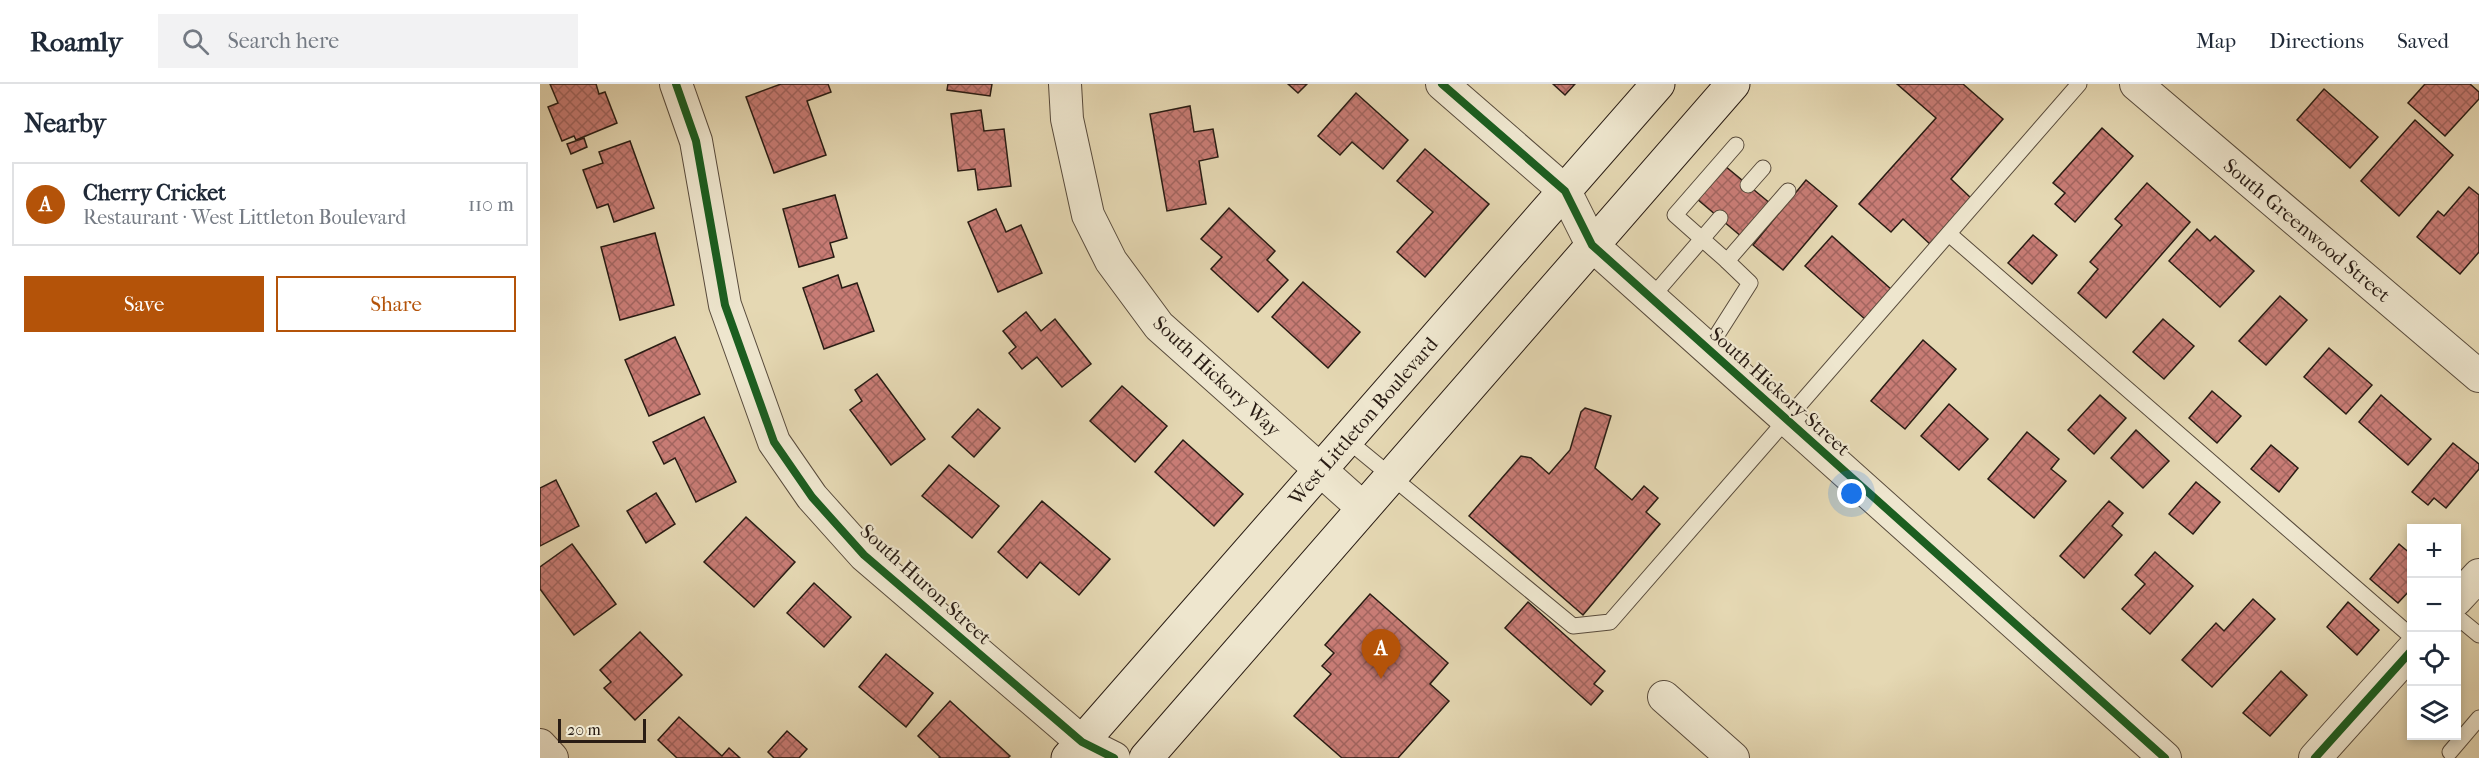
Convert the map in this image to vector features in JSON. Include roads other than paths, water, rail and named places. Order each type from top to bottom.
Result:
[{"type":"main road","name":"West Littleton Boulevard","points":[[1075,750],[1658,84]]},
{"type":"main road","points":[[1146,758],[1733,84]]},
{"type":"street","name":"South Huron Street","points":[[676,84],[696,141],[725,305],[774,442],[812,497],[864,555],[1075,750],[1114,758]]},
{"type":"street","name":"South Hickory Way","points":[[1065,84],[1067,119],[1088,215],[1112,261],[1159,326],[1363,508]]},
{"type":"street","name":"South Hickory Street","points":[[1442,84],[1565,191],[1592,245],[2165,758]]},
{"type":"street","name":"South Greenwood Street","points":[[2136,84],[2479,376]]},
{"type":"street","points":[[2461,595],[2479,575]]},
{"type":"street","points":[[2315,758],[2407,656]]},
{"type":"street","points":[[1664,697],[1733,758]]},
{"type":"street","points":[[540,745],[552,758]]},
{"type":"lane","points":[[1346,439],[1573,626],[1610,622],[2079,84]]},
{"type":"lane","points":[[1708,349],[1750,283],[1676,215],[1737,145]]},
{"type":"lane","points":[[1748,185],[1763,168]]},
{"type":"lane","points":[[1727,261],[1788,191]]},
{"type":"lane","points":[[1651,298],[1720,218]]},
{"type":"lane","points":[[1949,234],[2407,632]]},
{"type":"lane","points":[[2461,619],[2479,634]]},
{"type":"lane","points":[[2450,752],[2479,718]]},
{"type":"place","name":"Cherry Cricket","points":[[1381,679]]}]
